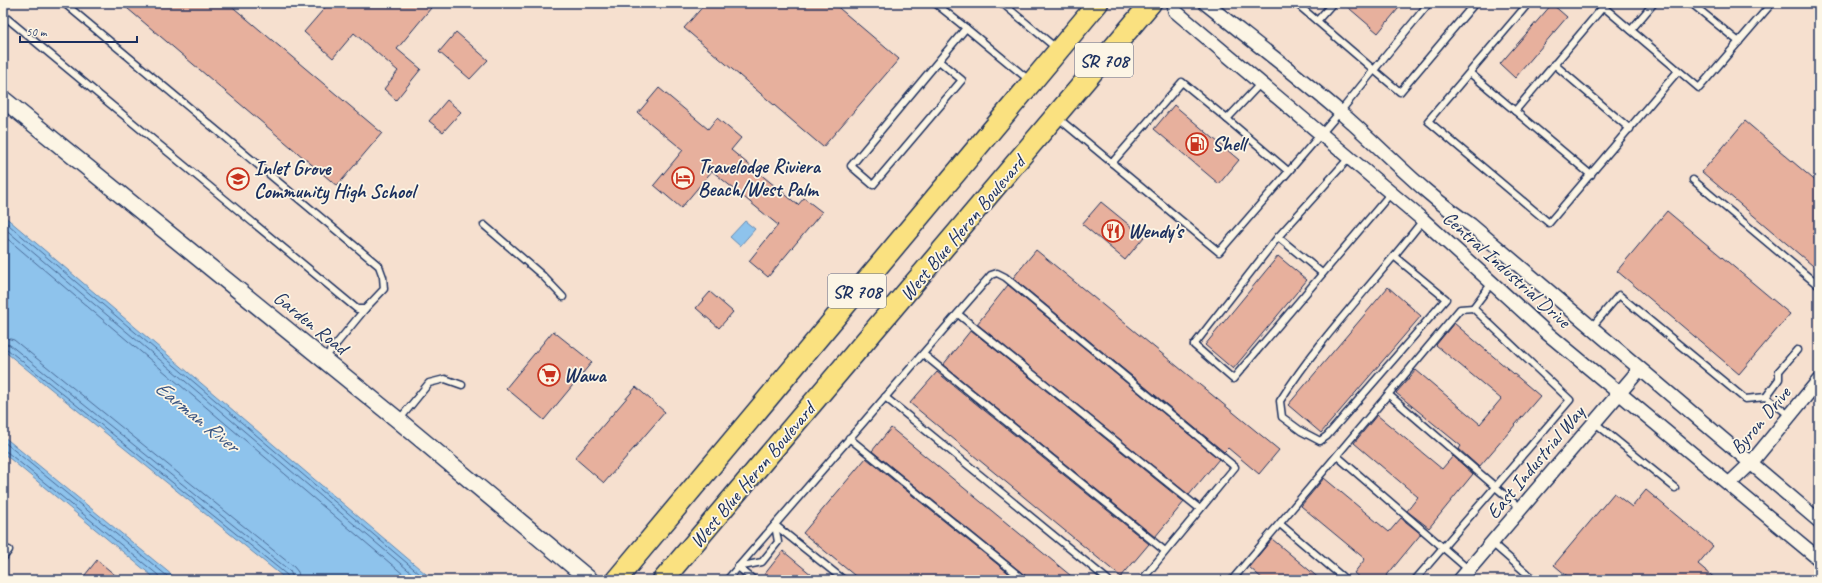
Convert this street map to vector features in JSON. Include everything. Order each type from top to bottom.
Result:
[{"type":"main road","name":"West Blue Heron Boulevard","points":[[616,580],[1098,3]]},
{"type":"main road","name":"West Blue Heron Boulevard","points":[[663,580],[1152,3]]},
{"type":"street","name":"Central Industrial Drive","points":[[1174,3],[1175,11],[1423,220],[1547,333],[1819,559]]},
{"type":"street","name":"Central Industrial Drive","points":[[1205,3],[1340,112],[1409,178],[1444,207],[1471,225],[1639,370],[1819,522]]},
{"type":"street","name":"Garden Road","points":[[3,99],[398,420],[590,580]]},
{"type":"street","name":"East Industrial Way","points":[[1461,580],[1639,370]]},
{"type":"street","name":"Byron Drive","points":[[1729,484],[1750,463],[1819,380]]},
{"type":"lane","points":[[64,3],[379,266],[383,277],[384,289],[323,360]]},
{"type":"lane","points":[[935,3],[1032,82]]},
{"type":"lane","points":[[1002,3],[1059,51]]},
{"type":"lane","points":[[1296,3],[1400,92],[1474,3]]},
{"type":"lane","points":[[1317,21],[1333,3]]},
{"type":"lane","points":[[1056,117],[1219,252],[1340,112],[1429,3]]},
{"type":"lane","points":[[1631,30],[1654,3]]},
{"type":"lane","points":[[1692,3],[1739,42]]},
{"type":"lane","points":[[1526,4],[1470,73],[1428,121],[1549,223],[1678,71]]},
{"type":"lane","points":[[1515,111],[1601,5],[1699,88],[1739,42],[1768,4]]},
{"type":"lane","points":[[3,15],[357,310],[366,309]]},
{"type":"lane","points":[[939,61],[962,80],[873,185],[851,166],[966,28]]},
{"type":"lane","points":[[1554,64],[1630,129]]},
{"type":"lane","points":[[1470,73],[1591,175]]},
{"type":"lane","points":[[1112,163],[1182,82],[1288,171]]},
{"type":"lane","points":[[1227,119],[1261,83]]},
{"type":"lane","points":[[1349,158],[1278,237],[1194,345],[1233,379],[1391,193]]},
{"type":"lane","points":[[1693,180],[1819,286]]},
{"type":"lane","points":[[1395,257],[1446,299],[1327,436],[1320,441],[1301,431],[1282,417],[1280,401],[1299,370],[1395,257],[1423,220]]},
{"type":"lane","points":[[484,225],[543,276],[563,297]]},
{"type":"lane","points":[[1278,237],[1322,273]]},
{"type":"lane","points":[[727,580],[991,275],[997,273],[1005,276],[1235,467],[1142,580]]},
{"type":"lane","points":[[1473,308],[1492,283]]},
{"type":"lane","points":[[1591,329],[1619,295],[1745,399],[1766,397],[1790,416]]},
{"type":"lane","points":[[1232,580],[1460,309],[1473,308],[1570,400],[1415,580]]},
{"type":"lane","points":[[958,314],[1200,509]]},
{"type":"lane","points":[[1766,397],[1779,379],[1779,372],[1797,350]]},
{"type":"lane","points":[[923,354],[1165,551]]},
{"type":"lane","points":[[398,420],[429,383],[445,379],[462,385]]},
{"type":"lane","points":[[1389,395],[1521,509]]},
{"type":"lane","points":[[885,397],[1108,580]]},
{"type":"lane","points":[[1594,422],[1675,488]]},
{"type":"lane","points":[[849,438],[1024,580]]},
{"type":"lane","points":[[1337,456],[1469,570]]},
{"type":"lane","points":[[1280,524],[1346,580]]},
{"type":"lane","points":[[738,567],[762,562],[778,542],[775,525]]},
{"type":"lane","points":[[775,525],[844,580]]},
{"type":"lane","points":[[1492,543],[1534,580]]},
{"type":"lane","points":[[3,558],[9,550]]},
{"type":"lane","points":[[738,567],[754,580]]},
{"type":"water","name":"Earman River","points":[[3,215],[433,580],[287,580],[3,350]]},
{"type":"water","points":[[745,221],[755,229],[740,246],[730,237]]},
{"type":"water","points":[[3,436],[178,580],[157,580],[3,453]]},
{"type":"building","points":[[121,3],[228,3],[382,133],[337,186]]},
{"type":"building","points":[[329,3],[425,3],[431,8],[397,49],[421,69],[396,100],[384,89],[398,71],[354,33],[333,58],[304,32]]},
{"type":"building","points":[[706,3],[833,3],[899,59],[823,147],[684,28]]},
{"type":"building","points":[[1343,3],[1403,3],[1378,33]]},
{"type":"building","points":[[1552,4],[1567,17],[1515,78],[1500,64]]},
{"type":"building","points":[[456,32],[488,60],[470,79],[439,52]]},
{"type":"building","name":"Travelodge Riviera Beach/West Palm","points":[[659,88],[708,129],[717,118],[741,138],[731,150],[798,205],[804,198],[822,212],[768,277],[749,261],[778,225],[712,171],[681,208],[654,185],[683,150],[638,113]]},
{"type":"building","points":[[447,100],[461,112],[443,132],[429,121]]},
{"type":"building","name":"Shell","points":[[1174,105],[1239,160],[1219,184],[1154,129]]},
{"type":"building","points":[[1745,121],[1819,184],[1819,271],[1702,172]]},
{"type":"building","name":"Wendy's","points":[[1101,202],[1144,237],[1125,260],[1082,224]]},
{"type":"building","points":[[1667,211],[1790,314],[1739,374],[1617,271]]},
{"type":"building","points":[[1036,250],[1279,450],[1259,474],[1228,448],[1224,452],[1013,278]]},
{"type":"building","points":[[1278,256],[1307,280],[1233,369],[1205,345]]},
{"type":"building","points":[[1008,285],[1219,459],[1189,495],[977,324]]},
{"type":"building","points":[[1388,287],[1421,316],[1321,433],[1288,405]]},
{"type":"building","points":[[710,292],[733,312],[719,328],[696,308]]},
{"type":"building","points":[[1454,323],[1540,396],[1479,467],[1459,449],[1461,446],[1396,393],[1416,370],[1480,424],[1501,399],[1436,345]]},
{"type":"building","points":[[971,330],[1184,502],[1155,537],[943,365]]},
{"type":"building","name":"Wawa","points":[[553,331],[592,362],[544,420],[506,388]]},
{"type":"building","points":[[937,372],[1149,544],[1121,577],[910,403]]},
{"type":"building","name":"Wawa","points":[[636,387],[665,412],[604,483],[575,458]]},
{"type":"building","points":[[1377,415],[1442,469],[1453,456],[1473,474],[1429,528],[1407,511],[1418,497],[1354,443]]},
{"type":"building","points":[[891,428],[1076,580],[1028,580],[1027,577],[872,451]]},
{"type":"building","points":[[866,458],[1017,580],[860,580],[803,533]]},
{"type":"building","points":[[1324,478],[1389,532],[1401,518],[1421,534],[1383,580],[1362,580],[1354,573],[1365,559],[1301,506]]},
{"type":"building","points":[[1646,490],[1713,546],[1698,564],[1717,580],[1572,580],[1554,565],[1614,493],[1632,507]]},
{"type":"building","points":[[1272,539],[1321,580],[1264,580],[1249,567]]},
{"type":"building","points":[[783,551],[818,580],[771,580],[764,575]]},
{"type":"building","points":[[97,560],[121,580],[81,580]]},
{"type":"place","name":"Shell","points":[[1197,144]]},
{"type":"place","name":"Travelodge Riviera Beach/West Palm","points":[[683,178]]},
{"type":"place","name":"Inlet Grove Community High School","points":[[238,179]]},
{"type":"place","name":"Wendy's","points":[[1113,231]]},
{"type":"place","name":"Wawa","points":[[549,375]]}]
